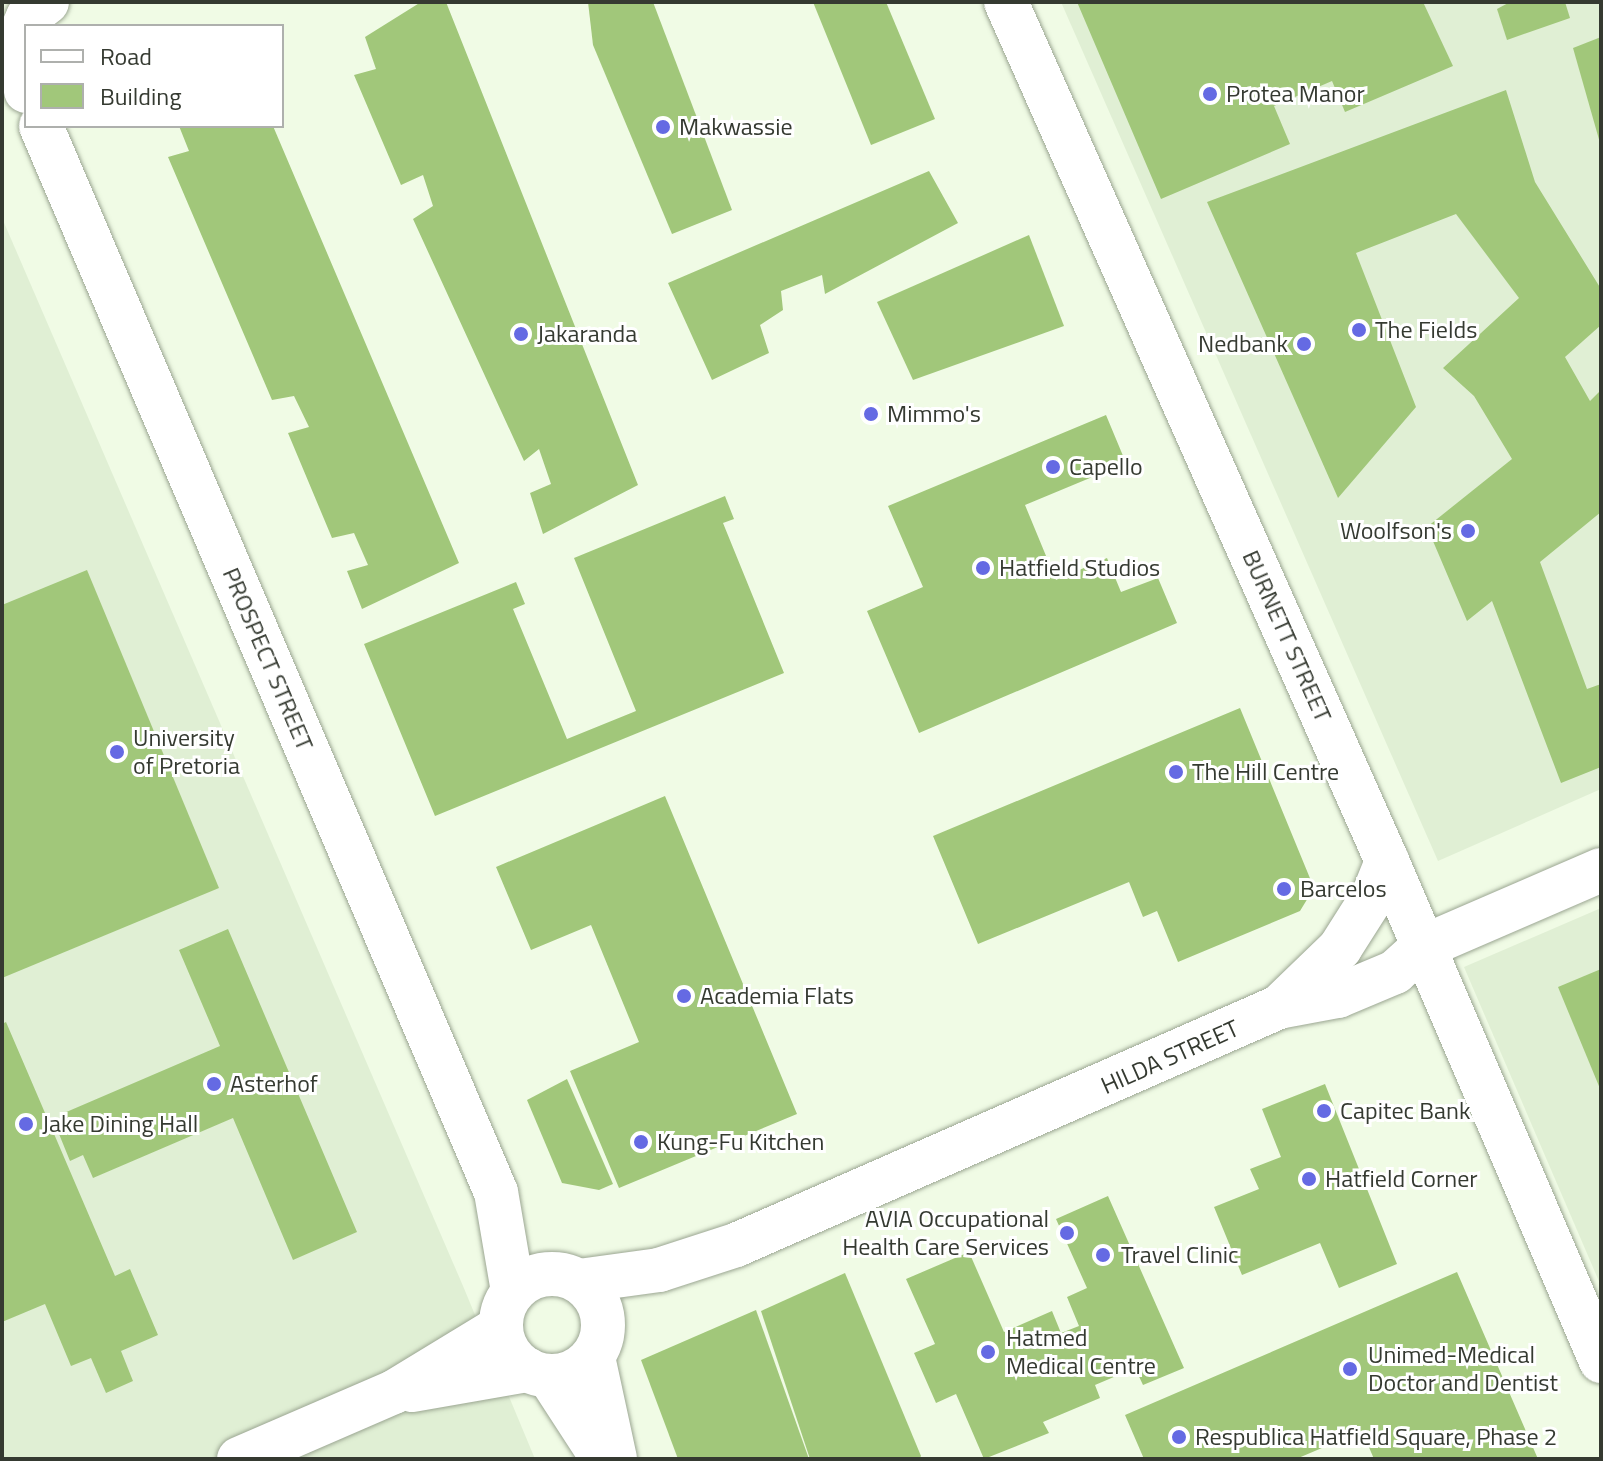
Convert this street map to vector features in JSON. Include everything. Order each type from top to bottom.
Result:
[{"type":"street","name":"BURNETT STREET","points":[[1006,2],[1387,861],[1601,1361]]},
{"type":"street","points":[[1022,2],[1027,49]]},
{"type":"street","points":[[24,72],[20,35],[29,7]]},
{"type":"street","name":"PROSPECT STREET","points":[[42,128],[496,1192],[507,1309]]},
{"type":"street","points":[[1279,1007],[1340,948],[1373,896],[1387,861]]},
{"type":"street","name":"HILDA STREET","points":[[572,1278],[659,1270],[736,1245],[1279,1007],[1338,996],[1395,972],[1423,947],[1601,870]]},
{"type":"street","name":"PROSPECT STREET","points":[[496,1192],[572,1278]]},
{"type":"street","name":"HILDA STREET","points":[[598,1344],[736,1245]]},
{"type":"street","points":[[239,1459],[394,1392],[507,1309],[536,1276],[572,1278],[599,1303],[598,1344],[615,1459]]},
{"type":"street","points":[[507,1309],[508,1352],[538,1373],[603,1459]]},
{"type":"street","points":[[394,1392],[538,1373],[573,1372],[598,1344]]},
{"type":"shaded area","name":"The Fields","points":[[1061,2],[1601,2],[1601,789],[1438,861]]},
{"type":"shaded area","name":"University of Pretoria","points":[[2,218],[463,1286],[535,1459],[2,1459]]},
{"type":"shaded area","points":[[1601,908],[1601,1286],[1464,967]]},
{"type":"building","name":"Jakaranda","points":[[421,2],[446,2],[638,485],[543,534],[530,493],[551,484],[539,449],[524,461],[413,219],[433,206],[423,175],[401,185],[354,75],[376,69],[365,37]]},
{"type":"building","name":"Makwassie","points":[[588,2],[653,2],[732,210],[672,234],[593,45]]},
{"type":"building","name":"Makwassie","points":[[813,2],[886,2],[935,119],[871,145]]},
{"type":"building","name":"Protea Manor","points":[[1077,2],[1423,2],[1453,66],[1345,112],[1332,81],[1274,106],[1290,144],[1161,199]]},
{"type":"building","points":[[1510,2],[1565,2],[1570,18],[1507,40],[1497,9]]},
{"type":"building","points":[[1601,37],[1601,143],[1600,143],[1573,48]]},
{"type":"building","points":[[1506,90],[1535,182],[1601,289],[1601,325],[1565,357],[1590,401],[1601,390],[1601,512],[1540,562],[1587,689],[1601,684],[1601,767],[1561,783],[1492,601],[1467,621],[1427,527],[1512,459],[1474,396],[1443,368],[1519,298],[1456,214],[1356,253],[1416,407],[1338,498],[1207,202]]},
{"type":"building","points":[[180,128],[274,128],[459,563],[362,609],[347,571],[368,565],[354,533],[332,538],[288,433],[309,427],[294,396],[272,400],[168,157],[189,151]]},
{"type":"building","points":[[929,171],[958,223],[825,294],[822,275],[781,291],[783,310],[760,325],[769,353],[712,380],[668,283]]},
{"type":"building","points":[[1029,235],[1064,326],[913,380],[877,302]]},
{"type":"building","name":"Hatfield Studios","points":[[1106,415],[1126,463],[1025,505],[1056,580],[1107,558],[1121,592],[1158,578],[1177,623],[919,733],[867,611],[923,587],[888,506]]},
{"type":"building","points":[[725,496],[734,519],[723,523],[784,673],[435,816],[364,644],[516,582],[525,604],[513,609],[567,739],[636,711],[574,558]]},
{"type":"building","points":[[87,570],[219,888],[2,978],[2,605]]},
{"type":"building","name":"The Hill Centre","points":[[1240,708],[1314,888],[1300,911],[1178,962],[1157,911],[1143,917],[1129,882],[978,944],[933,836]]},
{"type":"building","name":"Academia Flats","points":[[665,796],[797,1114],[619,1188],[570,1071],[639,1042],[591,925],[531,950],[496,867]]},
{"type":"building","name":"Asterhof","points":[[228,929],[357,1232],[293,1260],[233,1118],[93,1178],[83,1155],[70,1161],[59,1134],[70,1129],[64,1113],[220,1046],[179,950]]},
{"type":"building","points":[[1601,969],[1601,1091],[1558,987]]},
{"type":"building","points":[[6,1022],[115,1276],[130,1269],[158,1335],[121,1351],[133,1381],[106,1393],[91,1358],[71,1366],[45,1304],[2,1322],[2,1024]]},
{"type":"building","points":[[567,1079],[613,1184],[599,1190],[562,1183],[527,1100]]},
{"type":"building","name":"Hatfield Corner","points":[[1325,1084],[1397,1264],[1339,1288],[1320,1243],[1242,1275],[1214,1207],[1259,1189],[1250,1169],[1281,1157],[1262,1109]]},
{"type":"building","name":"Hatmed Medical Centre","points":[[1108,1196],[1184,1368],[1143,1385],[1135,1368],[1095,1385],[1100,1398],[1043,1422],[1049,1433],[984,1459],[956,1394],[936,1403],[914,1353],[935,1344],[906,1279],[969,1252],[1004,1332],[1052,1311],[1061,1333],[1079,1326],[1067,1297],[1087,1288],[1056,1219]]},
{"type":"building","points":[[1457,1272],[1538,1459],[1374,1459],[1362,1431],[1296,1459],[1144,1459],[1125,1415]]},
{"type":"building","points":[[845,1273],[921,1456],[919,1459],[810,1459],[761,1311]]},
{"type":"building","points":[[756,1310],[809,1459],[678,1459],[641,1360]]},
{"type":"place","name":"Protea Manor","points":[[1210,94]]},
{"type":"place","name":"Makwassie","points":[[663,127]]},
{"type":"place","name":"The Fields","points":[[1359,330]]},
{"type":"place","name":"Jakaranda","points":[[521,334]]},
{"type":"place","name":"Nedbank","points":[[1304,344]]},
{"type":"place","name":"Mimmo's","points":[[871,414]]},
{"type":"place","name":"Capello","points":[[1053,467]]},
{"type":"place","name":"Woolfson's","points":[[1468,531]]},
{"type":"place","name":"Hatfield Studios","points":[[983,568]]},
{"type":"place","name":"University of Pretoria","points":[[117,752]]},
{"type":"place","name":"The Hill Centre","points":[[1176,772]]},
{"type":"place","name":"Barcelos","points":[[1284,889]]},
{"type":"place","name":"Academia Flats","points":[[684,996]]},
{"type":"place","name":"Asterhof","points":[[214,1084]]},
{"type":"place","name":"Capitec Bank","points":[[1324,1111]]},
{"type":"place","name":"Jake Dining Hall","points":[[26,1124]]},
{"type":"place","name":"Kung-Fu Kitchen","points":[[641,1142]]},
{"type":"place","name":"Hatfield Corner","points":[[1309,1179]]},
{"type":"place","name":"AVIA Occupational Health Care Services","points":[[1067,1233]]},
{"type":"place","name":"Travel Clinic","points":[[1103,1255]]},
{"type":"place","name":"Hatmed Medical Centre","points":[[988,1352]]},
{"type":"place","name":"Unimed-Medical Doctor and Dentist","points":[[1350,1369]]},
{"type":"place","name":"Respublica Hatfield Square, Phase 2","points":[[1179,1437]]}]
